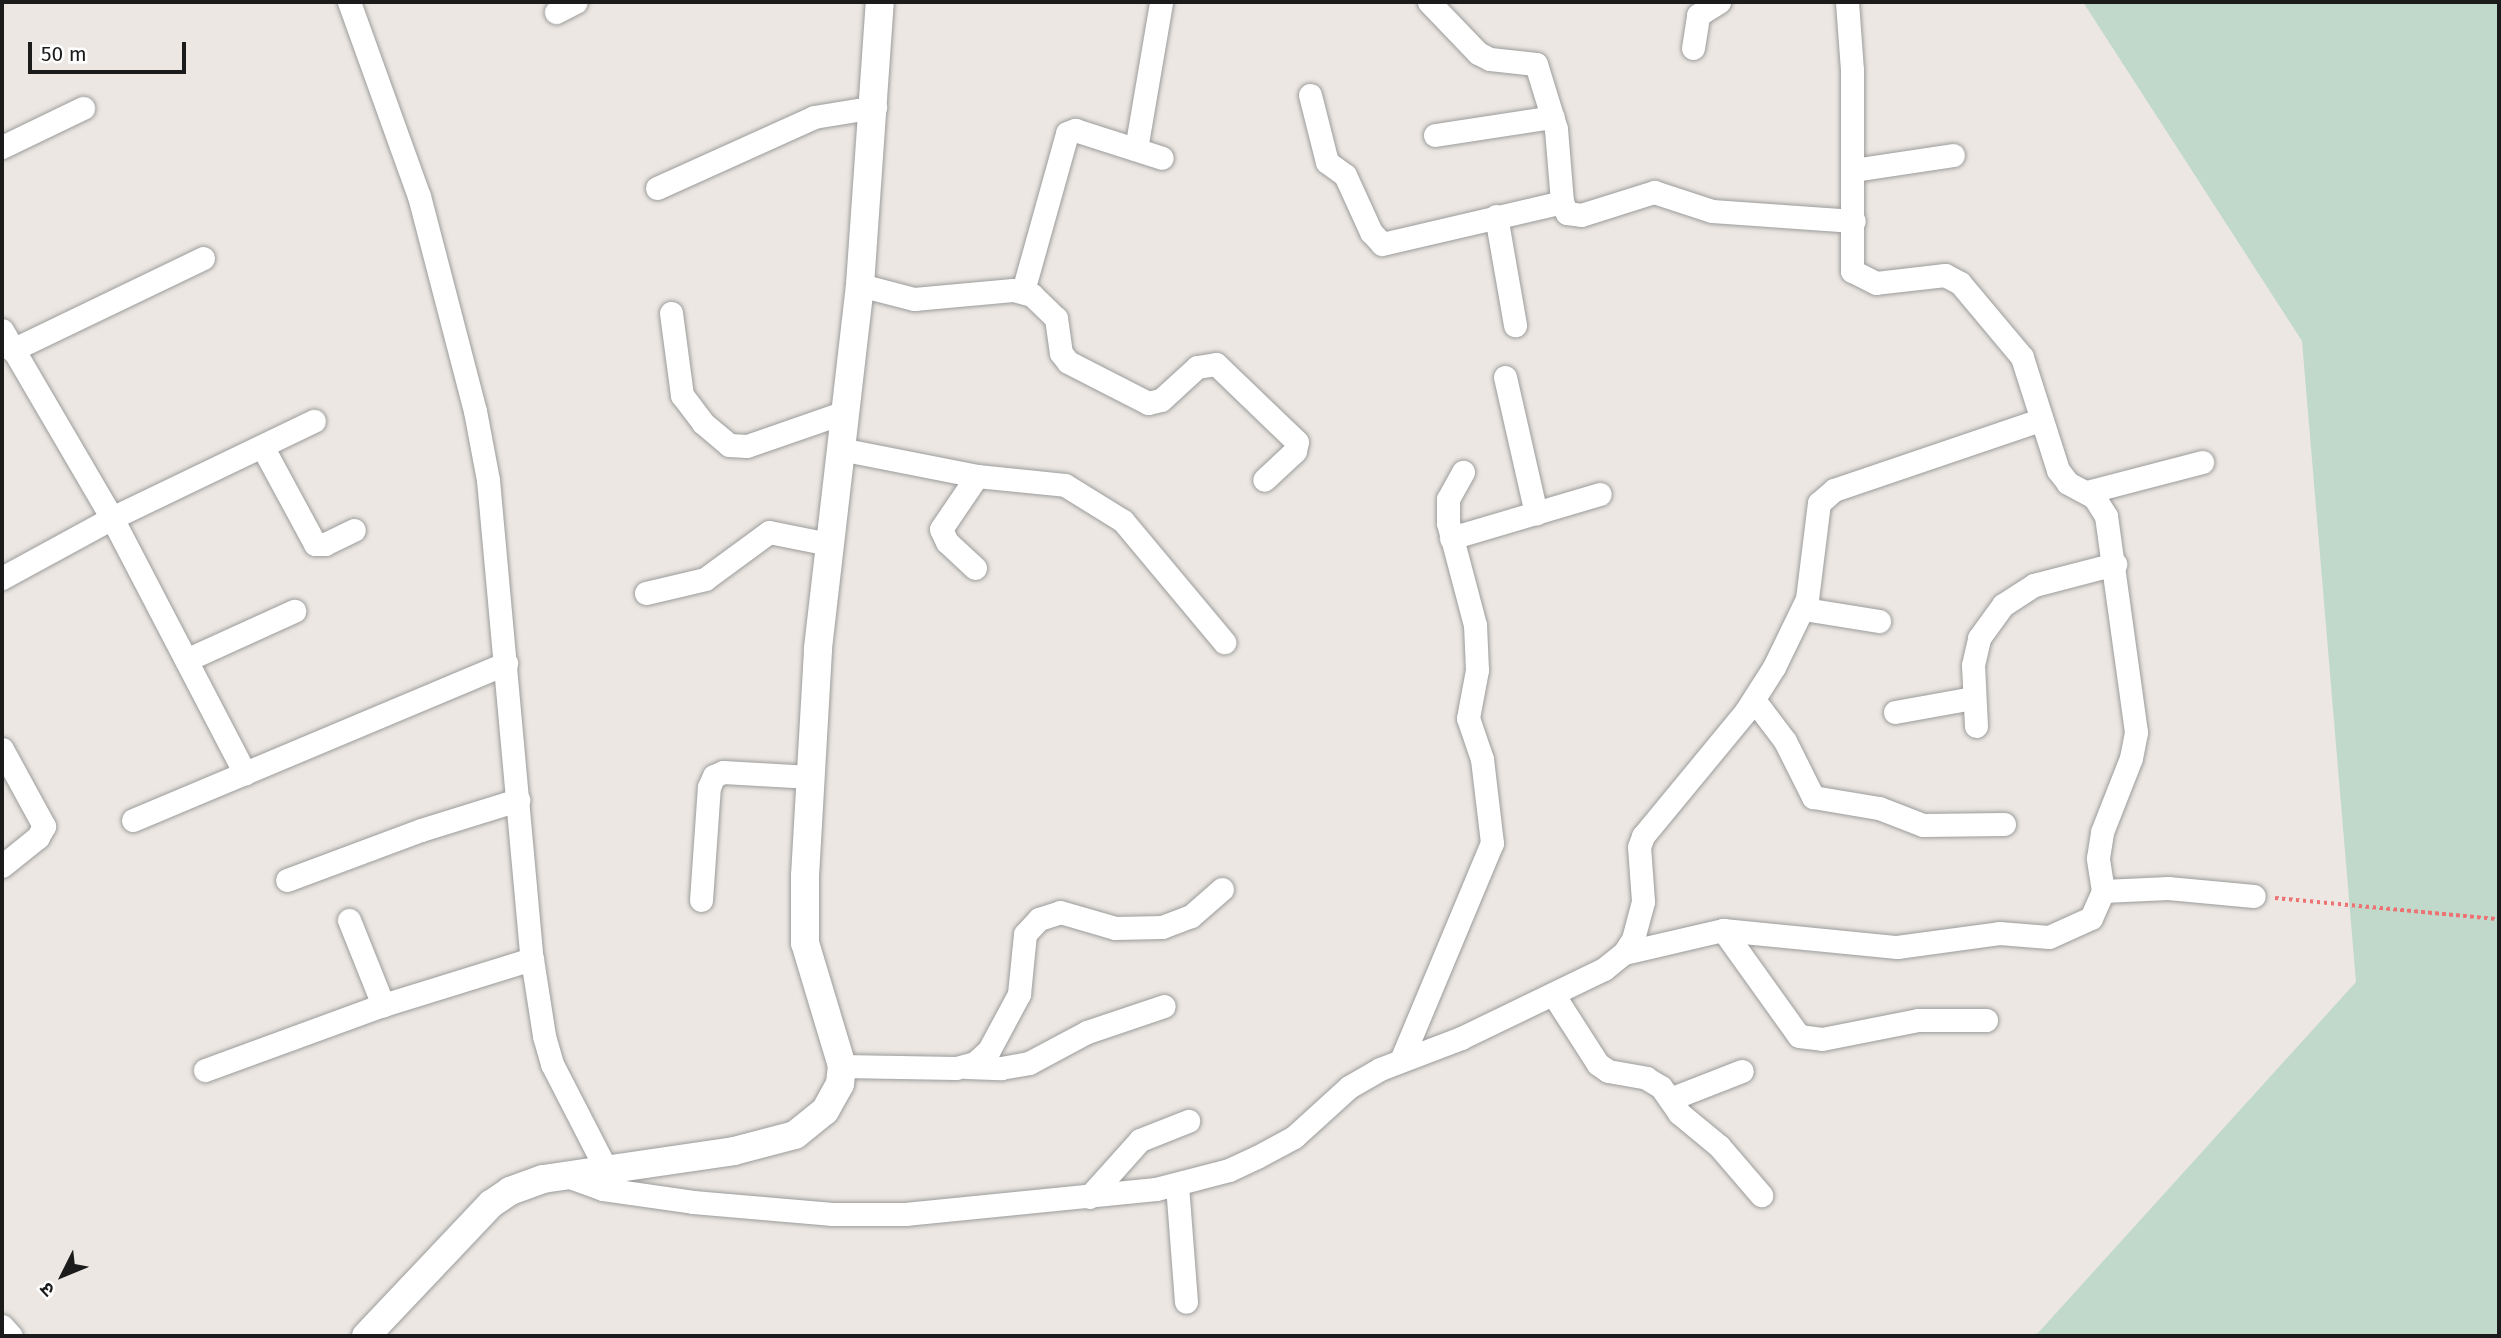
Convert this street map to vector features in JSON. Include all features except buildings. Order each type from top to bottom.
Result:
[{"type":"street","points":[[349,2],[419,196],[448,298],[488,480],[532,959],[552,1064],[606,1169]]},
{"type":"street","points":[[366,1336],[500,1196],[525,1184],[567,1175],[734,1152],[795,1135],[825,1111],[840,1084],[842,1066],[805,943],[811,777],[829,544],[860,285],[875,107],[880,2]]},
{"type":"street","points":[[1136,149],[1161,2]]},
{"type":"street","points":[[1429,2],[1478,53],[1490,59],[1536,64],[1553,117],[1562,201],[1567,213],[1581,215],[1654,192],[1712,211],[1854,221]]},
{"type":"street","points":[[1693,48],[1698,15],[1719,2]]},
{"type":"street","points":[[1624,953],[1723,930],[1897,947],[1999,933],[2049,937],[2091,918],[2103,891],[2098,858],[2102,832],[2131,758],[2136,732],[2115,564],[2106,516],[2087,492],[2068,482],[2058,470],[2015,345],[1960,283],[1945,275],[1876,283],[1855,275],[1851,266],[1854,170],[1847,2]]},
{"type":"street","points":[[1310,95],[1327,162],[1350,183],[1371,232],[1382,244],[1562,201]]},
{"type":"street","points":[[657,188],[814,117],[875,107]]},
{"type":"street","points":[[2,147],[83,108]]},
{"type":"street","points":[[1435,135],[1553,117]]},
{"type":"street","points":[[1023,291],[1065,136],[1075,130],[1162,158]]},
{"type":"street","points":[[1854,170],[1954,155]]},
{"type":"street","points":[[1496,216],[1514,325]]},
{"type":"street","points":[[203,258],[7,340],[112,518],[245,773]]},
{"type":"street","points":[[860,285],[914,299],[1023,291],[1056,318],[1061,353],[1068,362],[1148,403],[1161,400],[1197,367],[1209,363],[1224,369],[1297,442],[1296,451],[1264,480]]},
{"type":"street","points":[[671,313],[682,395],[703,423],[729,446],[747,446],[845,412]]},
{"type":"street","points":[[1505,377],[1536,514]]},
{"type":"street","points":[[567,1175],[603,1189],[657,1197],[832,1214],[905,1214],[1177,1185],[1229,1170],[1294,1137],[1349,1087],[1402,1058],[1461,1038],[1553,994],[1604,969],[1624,953],[1633,939],[1643,901],[1639,847],[1643,836],[1754,700],[1804,609],[1814,565],[1815,510],[1824,496],[2040,420]]},
{"type":"street","points":[[2,578],[112,518],[314,421]]},
{"type":"street","points":[[262,446],[315,544],[325,544],[354,530]]},
{"type":"street","points":[[840,449],[977,476],[1046,480],[1093,499],[1149,548],[1224,642]]},
{"type":"street","points":[[2087,492],[2202,461]]},
{"type":"street","points":[[1402,1058],[1492,843],[1482,759],[1468,718],[1477,670],[1475,625],[1451,538],[1448,499],[1463,472]]},
{"type":"street","points":[[975,569],[947,542],[941,529],[977,476]]},
{"type":"street","points":[[1451,538],[1600,494]]},
{"type":"street","points":[[646,593],[705,579],[769,532],[829,544]]},
{"type":"street","points":[[1976,726],[1973,665],[1979,638],[2003,606],[2034,585],[2115,564]]},
{"type":"street","points":[[1804,609],[1879,621]]},
{"type":"street","points":[[186,660],[294,611]]},
{"type":"street","points":[[134,820],[506,663]]},
{"type":"street","points":[[1895,712],[1973,698]]},
{"type":"street","points":[[1754,700],[1785,741],[1813,797],[1880,808],[1923,825],[2004,824]]},
{"type":"street","points":[[2,749],[44,826],[38,837],[2,866]]},
{"type":"street","points":[[701,900],[709,787],[714,776],[723,772],[811,777]]},
{"type":"street","points":[[287,880],[421,830],[518,800]]},
{"type":"street","points":[[2103,891],[2168,887],[2254,896]]},
{"type":"street","points":[[966,1067],[989,1050],[1019,994],[1025,934],[1039,919],[1060,912],[1115,928],[1155,928],[1191,916],[1222,889]]},
{"type":"street","points":[[349,920],[383,1005]]},
{"type":"street","points":[[1723,930],[1799,1036],[1822,1039],[1918,1020],[1986,1020]]},
{"type":"street","points":[[205,1070],[383,1005],[532,959]]},
{"type":"street","points":[[1553,994],[1598,1064],[1608,1072],[1654,1082],[1679,1113],[1719,1146],[1761,1195]]},
{"type":"street","points":[[842,1066],[1001,1068],[1029,1063],[1087,1031],[1164,1006]]},
{"type":"street","points":[[1670,1099],[1742,1072]]},
{"type":"street","points":[[1090,1196],[1140,1140],[1188,1121]]},
{"type":"street","points":[[1177,1185],[1186,1302]]},
{"type":"path","points":[[2254,896],[2499,919]]},
{"type":"green space","points":[[2083,2],[2499,2],[2499,1336],[2029,1336],[2038,1333],[2356,982],[2302,341]]}]
